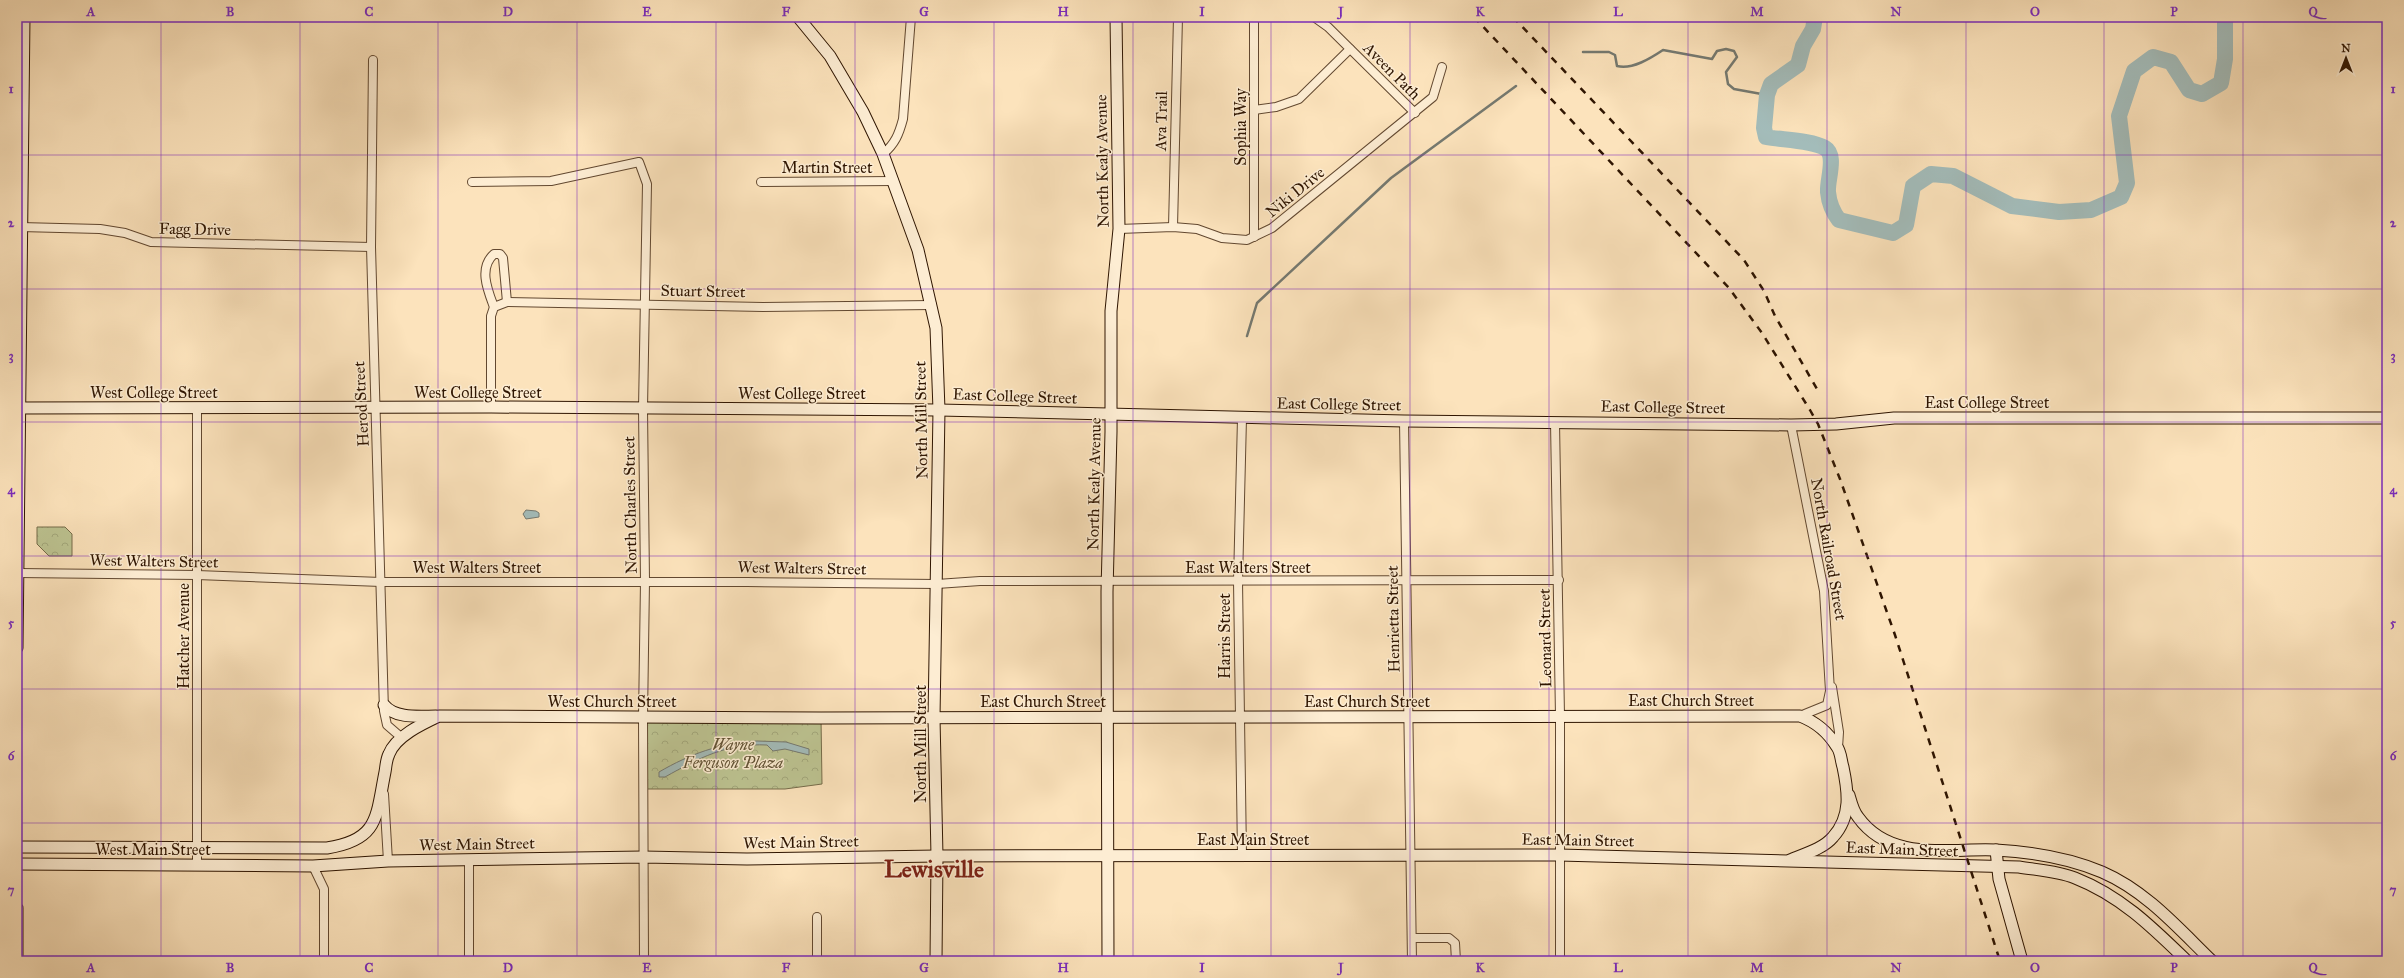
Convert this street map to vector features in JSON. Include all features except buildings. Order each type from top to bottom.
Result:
[{"type":"main road","points":[[17,648],[20,227],[24,17]]},
{"type":"main road","name":"North Mill Street","points":[[798,17],[830,56],[863,112],[883,154],[918,250],[932,305],[936,328],[939,410],[934,718],[937,856],[936,961]]},
{"type":"main road","name":"North Kealy Avenue","points":[[1108,961],[1108,581],[1111,311],[1119,229],[1116,17]]},
{"type":"main road","name":"West College Street","points":[[18,408],[491,407],[939,410]]},
{"type":"main road","name":"East College Street","points":[[939,410],[1404,421],[1791,425],[1931,418],[2387,418]]},
{"type":"main road","points":[[384,704],[389,711],[399,714],[439,716]]},
{"type":"main road","name":"West Church Street","points":[[366,834],[378,811],[389,753],[402,738],[420,725],[439,716],[934,718]]},
{"type":"main road","name":"East Church Street","points":[[934,718],[1108,716],[1239,718],[1800,716]]},
{"type":"main road","name":"North Railroad Street","points":[[1788,862],[1816,849],[1833,837],[1844,817],[1849,794],[1838,748],[1828,735],[1813,721],[1800,716]]},
{"type":"main road","name":"East Main Street","points":[[1849,794],[1857,816],[1872,833],[1888,843],[1910,850],[1996,850],[2065,859],[2103,872],[2131,887],[2159,909],[2212,961]]},
{"type":"main road","name":"West Main Street","points":[[17,848],[327,848],[343,846],[366,834]]},
{"type":"main road","points":[[17,843],[17,848]]},
{"type":"main road","points":[[1996,850],[1999,879],[2022,961]]},
{"type":"main road","name":"East Main Street","points":[[937,856],[1559,855],[1998,867],[2041,870],[2074,878],[2098,889],[2124,904],[2150,923],[2188,961]]},
{"type":"main road","name":"West Main Street","points":[[17,864],[313,866],[388,861],[643,857],[754,859],[937,856]]},
{"type":"main road","points":[[17,908],[18,961]]},
{"type":"street","points":[[883,154],[892,146],[899,133],[903,119],[911,17]]},
{"type":"street","name":"Ava Trail","points":[[1173,227],[1178,17]]},
{"type":"street","name":"Sophia Way","points":[[1254,17],[1254,237]]},
{"type":"street","name":"Aveen Path","points":[[1314,17],[1328,27],[1414,112]]},
{"type":"street","points":[[1254,110],[1276,107],[1299,99],[1350,49]]},
{"type":"street","name":"Herod Street","points":[[373,60],[371,247],[384,704],[387,725],[402,738]]},
{"type":"street","name":"Niki Drive","points":[[1119,229],[1173,227],[1197,229],[1222,238],[1247,240],[1272,228],[1433,97],[1442,67]]},
{"type":"street","name":"North Charles Street","points":[[472,182],[551,181],[639,162],[647,184],[643,409],[645,581],[643,718],[644,961]]},
{"type":"street","name":"Martin Street","points":[[761,182],[894,181]]},
{"type":"street","name":"Fagg Drive","points":[[20,227],[100,229],[125,233],[151,242],[371,247]]},
{"type":"street","points":[[491,407],[491,326],[494,307],[485,283],[489,258],[494,254],[500,254],[503,258],[507,302]]},
{"type":"street","name":"Stuart Street","points":[[494,307],[507,302],[763,307],[932,305]]},
{"type":"street","name":"Hatcher Avenue","points":[[197,407],[197,865]]},
{"type":"street","name":"Harris Street","points":[[1242,418],[1238,581],[1242,855]]},
{"type":"street","name":"Henrietta Street","points":[[1404,421],[1409,717],[1409,856],[1412,961]]},
{"type":"street","name":"Leonard Street","points":[[1555,422],[1559,580],[1560,961]]},
{"type":"street","name":"North Railroad Street","points":[[1791,425],[1824,591],[1829,679],[1828,705],[1800,716]]},
{"type":"street","name":"West Walters Street","points":[[18,573],[197,575],[381,582],[645,581],[937,584]]},
{"type":"street","name":"East Walters Street","points":[[937,584],[980,581],[1559,580]]},
{"type":"street","name":"North Railroad Street","points":[[1829,679],[1840,732],[1838,748]]},
{"type":"street","points":[[383,783],[388,861]]},
{"type":"street","points":[[469,860],[469,961]]},
{"type":"street","points":[[313,866],[324,889],[324,961]]},
{"type":"street","points":[[817,917],[817,961]]},
{"type":"street","points":[[1412,938],[1449,938],[1455,943],[1456,961]]},
{"type":"green space","points":[[37,527],[65,527],[72,534],[72,556],[49,556],[37,544]]},
{"type":"green space","name":"Wayne Ferguson Plaza","points":[[643,718],[821,718],[822,784],[785,789],[643,789]]},
{"type":"water","points":[[526,510],[536,511],[539,513],[539,517],[526,519],[523,514]]},
{"type":"water","points":[[757,741],[786,742],[809,749],[809,755],[785,749],[773,751],[767,745],[739,746],[714,753],[665,777],[659,777],[659,772],[706,750],[730,744]]},
{"type":"waterway","points":[[1815,17],[1813,29],[1803,46],[1798,65],[1771,84],[1767,95],[1764,128],[1766,137],[1812,143],[1829,151],[1831,162],[1828,187],[1829,200],[1839,220],[1893,233],[1906,225],[1913,186],[1931,174],[1953,176],[2012,206],[2059,212],[2091,210],[2121,197],[2127,183],[2119,116],[2134,71],[2153,57],[2171,62],[2189,90],[2202,94],[2221,83],[2225,59],[2225,17]]},
{"type":"waterway","points":[[1583,52],[1609,52],[1615,55],[1617,66],[1623,67],[1635,65],[1663,50],[1712,59],[1717,51],[1726,49],[1734,51],[1737,57],[1726,72],[1728,84],[1734,89],[1767,95]]},
{"type":"waterway","points":[[1247,336],[1257,303],[1391,178],[1516,86]]},
{"type":"railway","points":[[1474,17],[1729,288],[1762,333],[1818,424],[1840,479],[1895,635],[2000,961]]},
{"type":"railway","points":[[1513,17],[1744,260],[1764,291],[1775,316],[1817,389]]},
{"type":"district","name":"Lewisville","points":[[934,869]]}]
